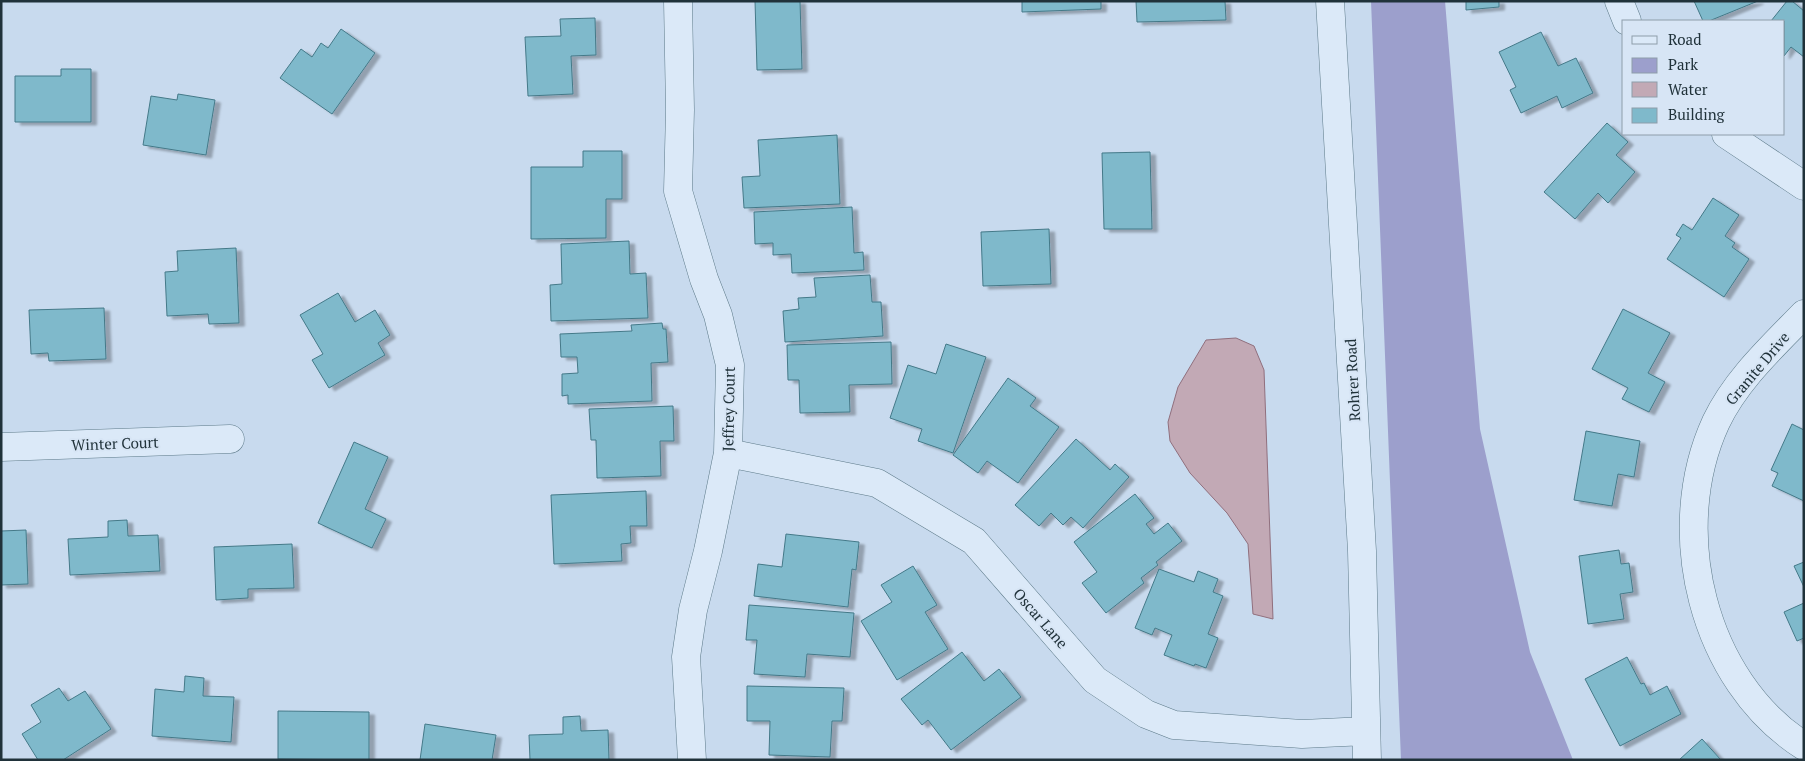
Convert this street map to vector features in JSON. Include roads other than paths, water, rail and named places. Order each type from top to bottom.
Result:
[{"type":"street","name":"Jeffrey Court","points":[[678,1],[680,110],[678,191],[704,279],[718,315],[730,365],[728,453],[708,551],[693,610],[686,657],[692,760]]},
{"type":"street","name":"Rohrer Road","points":[[1330,1],[1362,551],[1367,760]]},
{"type":"street","points":[[1619,1],[1627,20]]},
{"type":"street","points":[[1728,135],[1804,186]]},
{"type":"street","name":"Granite Drive","points":[[1804,314],[1758,362],[1728,402],[1717,421],[1697,486],[1694,537],[1696,564],[1702,598],[1716,639],[1755,702],[1774,723],[1804,746]]},
{"type":"street","name":"Winter Court","points":[[1,447],[230,439]]},
{"type":"street","name":"Oscar Lane","points":[[728,453],[877,483],[974,541],[1094,680],[1146,714],[1174,725],[1302,734],[1366,731]]},
{"type":"water","points":[[1236,338],[1254,346],[1264,370],[1273,619],[1253,614],[1248,544],[1227,513],[1190,473],[1170,441],[1168,422],[1178,387],[1206,340]]}]
